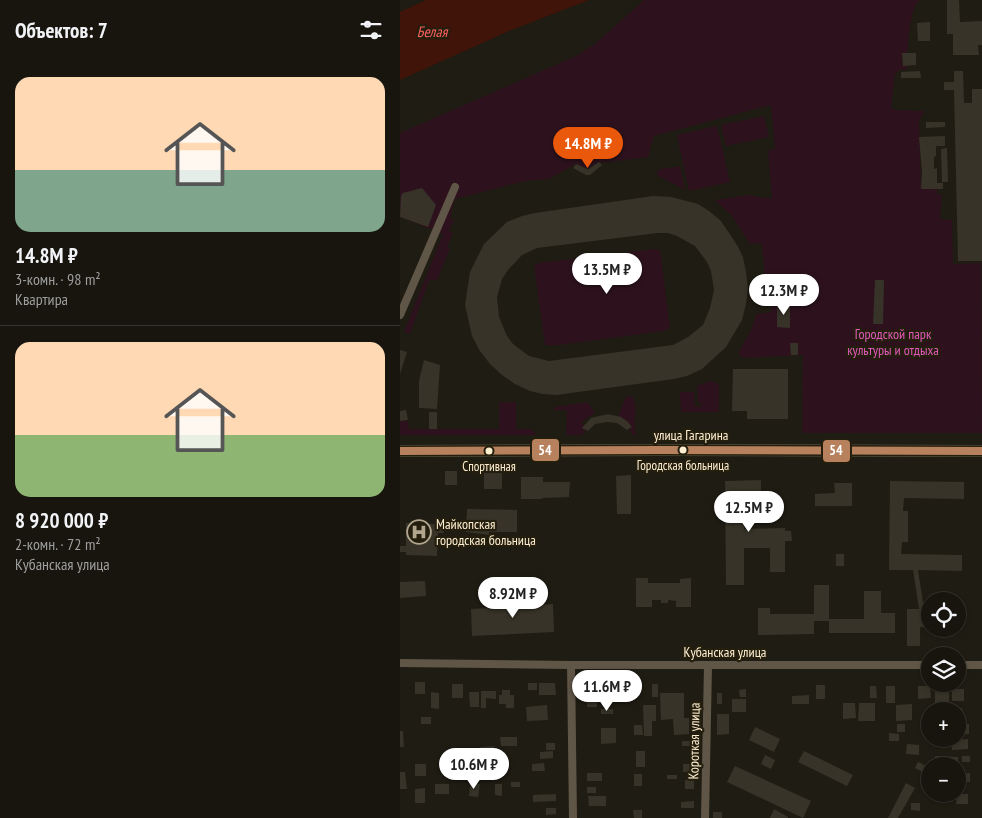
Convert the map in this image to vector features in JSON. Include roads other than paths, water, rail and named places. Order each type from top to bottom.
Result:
[{"type":"main road","name":"улица Гагарина","points":[[400,451],[982,451]]},
{"type":"street","points":[[400,315],[455,187]]},
{"type":"street","name":"Кубанская улица","points":[[400,664],[921,665]]},
{"type":"street","points":[[571,665],[573,818]]},
{"type":"street","name":"Короткая улица","points":[[705,818],[708,665]]},
{"type":"street","points":[[966,665],[982,665]]},
{"type":"water","name":"Белая","points":[[426,0],[589,0],[509,31],[400,80],[400,12]]},
{"type":"place","name":"Городская больница","points":[[683,450]]},
{"type":"place","name":"Спортивная","points":[[489,451]]},
{"type":"place","name":"Майкопская городская больница","points":[[419,532]]},
{"type":"park label","name":"Городской парк культуры и отдыха","points":[[893,342]]}]
